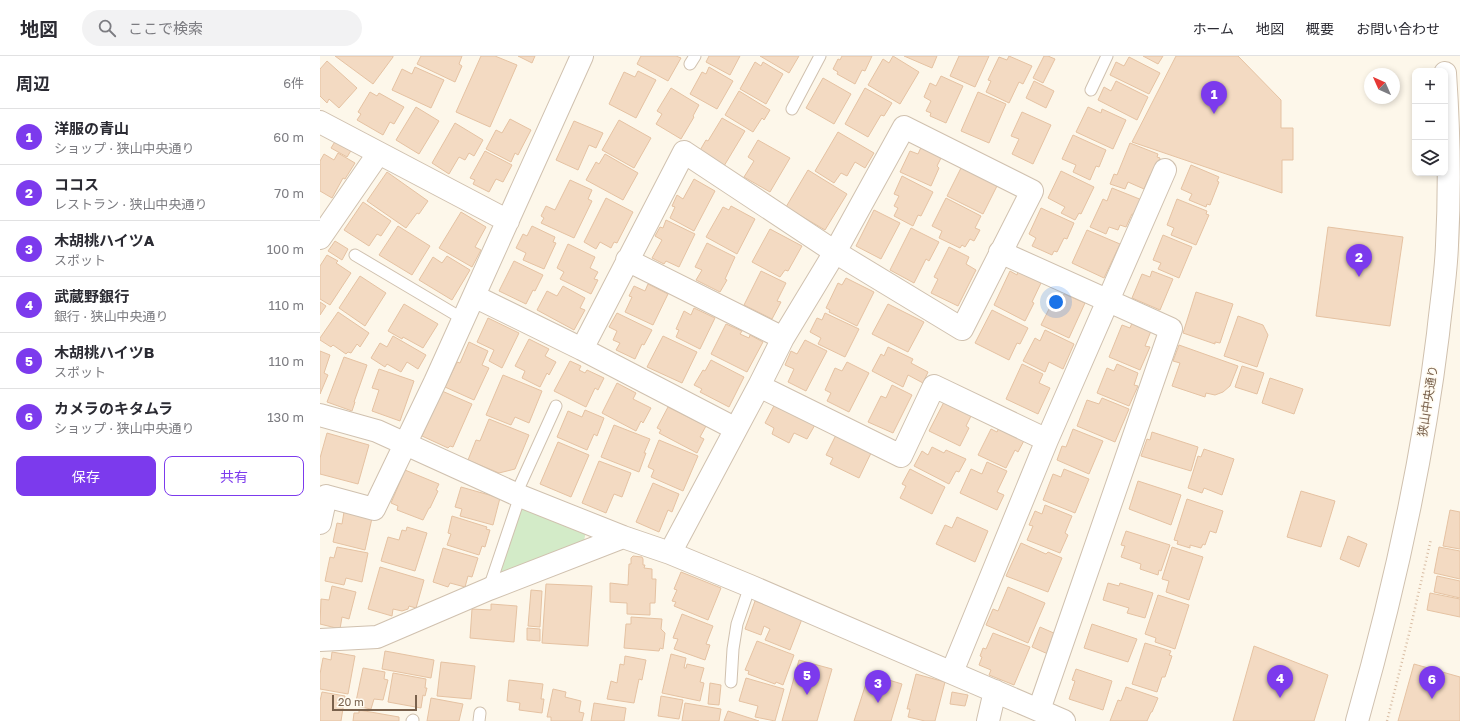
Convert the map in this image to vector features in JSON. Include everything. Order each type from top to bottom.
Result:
[{"type":"street","points":[[320,523],[326,496],[374,509],[406,444],[474,296],[582,56]]},
{"type":"street","name":"狭山中央通り","points":[[1444,56],[1445,68]]},
{"type":"street","name":"狭山中央通り","points":[[1357,721],[1397,568],[1416,470],[1454,247],[1447,104]]},
{"type":"street","points":[[320,122],[378,154],[508,221]]},
{"type":"street","points":[[582,349],[684,152],[835,252],[962,329],[1032,191],[904,127],[835,252],[783,338],[670,553]]},
{"type":"street","points":[[320,238],[378,154]]},
{"type":"street","points":[[952,672],[1047,440],[1165,170]]},
{"type":"street","points":[[320,415],[377,431],[518,495],[623,537],[670,553],[750,586],[952,672],[1055,718],[1171,329],[1000,252]]},
{"type":"street","points":[[627,260],[783,338]]},
{"type":"street","points":[[474,296],[582,349],[736,429]]},
{"type":"street","points":[[758,386],[901,456],[934,386],[1047,440]]},
{"type":"street","points":[[320,640],[377,637],[489,589],[623,537]]},
{"type":"street","points":[[988,721],[995,691]]},
{"type":"lane","points":[[792,109],[820,56]]},
{"type":"lane","points":[[1091,90],[1107,56]]},
{"type":"lane","points":[[355,255],[463,319]]},
{"type":"lane","points":[[489,589],[518,495],[556,406]]},
{"type":"lane","points":[[731,682],[733,649],[737,624],[750,586]]},
{"type":"green space","points":[[521,506],[586,531],[584,541],[498,578]]},
{"type":"building","points":[[335,56],[393,56],[393,57],[373,84]]},
{"type":"building","points":[[421,56],[462,56],[459,64],[462,66],[455,82],[417,64]]},
{"type":"building","points":[[481,56],[495,56],[517,65],[490,127],[456,112]]},
{"type":"building","points":[[518,56],[535,56],[532,63]]},
{"type":"building","points":[[641,56],[676,56],[681,58],[668,81],[637,64]]},
{"type":"building","points":[[709,56],[740,56],[730,75],[706,62]]},
{"type":"building","points":[[760,56],[799,56],[789,73]]},
{"type":"building","points":[[842,56],[872,56],[865,71],[862,70],[855,84],[837,74],[838,72],[833,69],[838,59],[840,60]]},
{"type":"building","points":[[893,56],[919,72],[900,104],[868,85],[883,59],[889,63]]},
{"type":"building","points":[[904,56],[937,56],[932,68]]},
{"type":"building","points":[[959,56],[989,56],[975,87],[950,76]]},
{"type":"building","points":[[1009,56],[1032,66],[1023,84],[1019,82],[1009,103],[986,92],[991,81],[988,80],[999,57],[1007,60]]},
{"type":"building","points":[[1044,56],[1055,59],[1043,83],[1033,78]]},
{"type":"building","points":[[1143,56],[1163,56],[1158,64]]},
{"type":"building","points":[[1176,56],[1238,56],[1281,100],[1281,128],[1293,128],[1293,160],[1282,160],[1282,193],[1132,142]]},
{"type":"building","points":[[1129,57],[1160,73],[1149,94],[1110,75],[1116,62],[1124,66]]},
{"type":"building","points":[[327,61],[357,88],[339,108],[329,99],[327,103],[320,96],[320,69]]},
{"type":"building","points":[[755,62],[761,66],[763,62],[783,74],[766,104],[740,89]]},
{"type":"building","points":[[415,67],[444,80],[431,108],[392,90],[402,69],[412,74]]},
{"type":"building","points":[[709,67],[733,81],[717,109],[690,94],[702,72],[706,74]]},
{"type":"building","points":[[638,71],[656,80],[636,118],[609,104],[624,72],[635,77]]},
{"type":"building","points":[[941,76],[963,86],[946,123],[930,116],[931,113],[926,111],[931,101],[924,97],[930,83],[936,86]]},
{"type":"building","points":[[823,78],[851,94],[834,124],[806,108]]},
{"type":"building","points":[[1034,81],[1054,91],[1046,108],[1026,98]]},
{"type":"building","points":[[1116,81],[1148,97],[1137,120],[1098,100],[1104,87],[1111,91]]},
{"type":"building","points":[[671,88],[699,105],[681,139],[656,124],[662,114],[657,111]]},
{"type":"building","points":[[865,88],[892,103],[884,116],[881,115],[868,137],[845,124]]},
{"type":"building","points":[[739,91],[770,110],[764,120],[762,118],[753,132],[725,115]]},
{"type":"building","points":[[370,92],[377,96],[379,93],[404,107],[394,124],[390,122],[383,135],[357,120],[361,114],[358,112]]},
{"type":"building","points":[[978,92],[1006,104],[989,143],[961,131]]},
{"type":"building","points":[[416,107],[439,121],[419,154],[396,140]]},
{"type":"building","points":[[1088,107],[1101,113],[1102,109],[1126,120],[1113,149],[1076,132]]},
{"type":"building","points":[[1022,112],[1051,125],[1033,164],[1012,154],[1019,139],[1011,136]]},
{"type":"building","points":[[722,118],[745,131],[724,166],[699,152],[706,140],[708,141]]},
{"type":"building","points":[[510,119],[531,130],[518,155],[515,153],[511,162],[486,149],[496,130],[502,133]]},
{"type":"building","points":[[619,120],[651,138],[634,168],[602,150]]},
{"type":"building","points":[[574,121],[603,133],[596,148],[589,145],[578,170],[556,160]]},
{"type":"building","points":[[455,123],[483,140],[474,156],[469,153],[465,160],[459,157],[449,174],[432,163]]},
{"type":"building","points":[[838,132],[874,153],[865,168],[855,162],[847,176],[841,173],[834,183],[815,171]]},
{"type":"building","points":[[1073,135],[1106,150],[1099,167],[1096,166],[1090,180],[1073,172],[1076,165],[1062,159]]},
{"type":"building","points":[[336,140],[352,149],[347,157],[331,148]]},
{"type":"building","points":[[758,140],[790,158],[770,192],[744,177],[754,161],[748,157]]},
{"type":"building","points":[[923,143],[944,152],[937,166],[939,168],[931,186],[900,172],[910,151],[918,154]]},
{"type":"building","points":[[1130,143],[1158,154],[1157,157],[1160,158],[1153,176],[1150,175],[1144,189],[1128,182],[1125,189],[1110,184],[1114,174],[1117,175]]},
{"type":"building","points":[[485,151],[512,165],[503,182],[496,179],[489,192],[473,184],[475,180],[470,178]]},
{"type":"building","points":[[338,153],[355,163],[345,179],[343,178],[332,198],[320,191],[320,161],[324,154],[334,160]]},
{"type":"building","points":[[605,154],[638,173],[623,200],[586,180],[596,162],[599,164]]},
{"type":"building","points":[[964,162],[1000,180],[983,214],[947,196]]},
{"type":"building","points":[[1191,165],[1219,177],[1217,181],[1219,182],[1210,205],[1207,204],[1206,207],[1189,200],[1192,194],[1181,189]]},
{"type":"building","points":[[808,170],[847,194],[825,230],[786,207]]},
{"type":"building","points":[[1061,171],[1094,187],[1081,214],[1079,213],[1075,220],[1061,213],[1065,207],[1048,198]]},
{"type":"building","points":[[387,172],[428,201],[419,214],[417,213],[406,228],[367,201]]},
{"type":"building","points":[[902,176],[933,192],[921,216],[918,215],[913,226],[894,216],[898,208],[894,206],[899,196],[894,194]]},
{"type":"building","points":[[694,179],[715,191],[694,231],[670,218],[675,207],[672,206],[677,195],[683,199]]},
{"type":"building","points":[[570,180],[592,190],[588,199],[592,201],[574,238],[541,223],[544,218],[541,216],[546,206],[555,210]]},
{"type":"building","points":[[1112,188],[1142,200],[1135,215],[1132,214],[1126,227],[1120,225],[1118,230],[1109,227],[1106,234],[1090,227],[1103,199],[1107,201]]},
{"type":"building","points":[[606,198],[633,212],[617,243],[614,242],[611,248],[600,242],[596,249],[584,242]]},
{"type":"building","points":[[946,198],[981,216],[975,228],[980,230],[974,241],[970,239],[965,247],[962,245],[960,248],[939,238],[942,231],[932,226]]},
{"type":"building","points":[[1177,199],[1207,211],[1206,214],[1209,215],[1196,245],[1171,235],[1174,228],[1167,225]]},
{"type":"building","points":[[363,202],[391,221],[381,236],[377,234],[369,246],[344,230]]},
{"type":"building","points":[[731,206],[755,219],[737,254],[706,237],[723,207],[729,210]]},
{"type":"building","points":[[1041,208],[1074,223],[1067,239],[1064,238],[1057,252],[1054,251],[1052,255],[1032,246],[1036,238],[1029,234]]},
{"type":"building","points":[[874,210],[900,223],[881,259],[856,246]]},
{"type":"building","points":[[461,212],[486,227],[475,247],[481,250],[472,267],[439,248]]},
{"type":"building","points":[[666,220],[695,234],[679,267],[666,261],[664,264],[652,258],[662,240],[655,236],[660,227],[663,228]]},
{"type":"building","points":[[398,226],[430,246],[412,275],[379,255]]},
{"type":"building","points":[[532,226],[555,237],[553,242],[556,243],[544,269],[523,260],[526,253],[516,248],[523,234],[527,236]]},
{"type":"building","points":[[1328,227],[1403,237],[1390,326],[1316,316]]},
{"type":"building","points":[[911,228],[939,242],[929,261],[926,259],[914,283],[890,270]]},
{"type":"building","points":[[770,229],[802,246],[788,271],[785,270],[780,277],[752,262]]},
{"type":"building","points":[[1087,230],[1120,244],[1104,278],[1072,263]]},
{"type":"building","points":[[1163,235],[1192,247],[1179,278],[1158,269],[1161,263],[1153,260]]},
{"type":"building","points":[[335,241],[348,249],[342,260],[328,251]]},
{"type":"building","points":[[707,243],[735,257],[725,279],[727,280],[720,292],[696,280],[702,270],[695,267]]},
{"type":"building","points":[[568,244],[595,257],[590,268],[598,272],[594,279],[598,280],[591,294],[560,279],[564,272],[557,268]]},
{"type":"building","points":[[949,247],[969,257],[966,264],[976,270],[958,306],[931,293],[938,279],[934,277]]},
{"type":"building","points":[[327,255],[338,261],[336,263],[351,273],[330,305],[320,299],[320,266]]},
{"type":"building","points":[[447,256],[470,270],[452,300],[419,280],[433,257],[442,263]]},
{"type":"building","points":[[514,261],[543,275],[526,304],[499,291]]},
{"type":"building","points":[[761,271],[786,283],[777,301],[781,302],[772,319],[744,305]]},
{"type":"building","points":[[1010,271],[1017,275],[1018,271],[1041,283],[1032,302],[1034,303],[1025,321],[994,305]]},
{"type":"building","points":[[1152,271],[1173,279],[1160,310],[1132,298],[1142,274],[1150,277]]},
{"type":"building","points":[[360,276],[386,293],[365,326],[339,308]]},
{"type":"building","points":[[846,278],[874,292],[857,326],[829,312],[830,310],[826,308],[838,283],[842,285]]},
{"type":"building","points":[[648,284],[668,294],[653,325],[625,312],[632,297],[629,296],[634,286],[645,291]]},
{"type":"building","points":[[563,286],[585,298],[580,308],[585,310],[574,330],[537,310],[547,291],[557,296]]},
{"type":"building","points":[[1196,292],[1233,304],[1220,343],[1215,342],[1215,344],[1183,333]]},
{"type":"building","points":[[1064,294],[1085,303],[1069,338],[1041,325],[1056,295],[1062,298]]},
{"type":"building","points":[[320,302],[326,306],[320,315]]},
{"type":"building","points":[[404,304],[438,324],[423,348],[388,331]]},
{"type":"building","points":[[888,304],[924,322],[908,352],[872,334]]},
{"type":"building","points":[[694,308],[715,318],[700,349],[676,337],[679,330],[676,329],[684,311],[691,315]]},
{"type":"building","points":[[992,310],[1028,328],[1020,344],[1017,343],[1009,360],[975,343]]},
{"type":"building","points":[[338,312],[369,333],[360,347],[357,344],[351,353],[348,352],[346,354],[333,345],[331,347],[320,340]]},
{"type":"building","points":[[617,313],[652,330],[644,345],[642,344],[635,359],[616,350],[620,343],[613,340],[617,331],[609,327]]},
{"type":"building","points":[[825,313],[859,329],[845,357],[818,344],[821,338],[810,332],[817,318],[822,320]]},
{"type":"building","points":[[1238,316],[1263,325],[1268,335],[1257,367],[1224,356]]},
{"type":"building","points":[[488,318],[519,333],[502,368],[489,361],[494,350],[477,342]]},
{"type":"building","points":[[1132,323],[1151,331],[1145,346],[1150,347],[1140,370],[1109,357],[1122,325],[1130,328]]},
{"type":"building","points":[[726,324],[742,331],[740,334],[749,338],[750,335],[763,342],[747,372],[711,354]]},
{"type":"building","points":[[1045,330],[1074,344],[1063,369],[1049,362],[1045,372],[1023,361],[1035,338],[1040,341]]},
{"type":"building","points":[[393,336],[426,355],[418,369],[407,362],[401,372],[387,364],[385,367],[371,358],[380,343],[387,347]]},
{"type":"building","points":[[663,336],[697,352],[682,383],[647,367]]},
{"type":"building","points":[[529,339],[549,349],[545,356],[556,362],[549,375],[547,373],[540,387],[522,378],[525,371],[515,366]]},
{"type":"building","points":[[805,340],[827,351],[806,391],[788,382],[794,369],[785,365],[791,351],[797,354]]},
{"type":"building","points":[[469,342],[488,351],[482,365],[489,368],[474,400],[445,387],[457,362],[460,363]]},
{"type":"building","points":[[1179,345],[1238,366],[1230,386],[1223,392],[1215,395],[1206,393],[1205,397],[1172,386],[1180,363],[1173,361]]},
{"type":"building","points":[[888,347],[913,359],[911,363],[928,372],[923,383],[908,375],[903,387],[872,371],[881,354],[884,356]]},
{"type":"building","points":[[320,351],[330,355],[324,373],[328,375],[320,394]]},
{"type":"building","points":[[344,357],[367,365],[352,411],[327,402]]},
{"type":"building","points":[[711,360],[744,377],[729,407],[700,392],[702,389],[694,385],[703,370],[705,371]]},
{"type":"building","points":[[570,361],[581,366],[579,370],[585,373],[587,370],[604,378],[598,390],[595,388],[586,407],[554,391]]},
{"type":"building","points":[[847,362],[869,373],[849,412],[827,401],[831,393],[825,390],[835,368],[842,371]]},
{"type":"building","points":[[1022,364],[1043,374],[1039,383],[1050,388],[1038,414],[1006,399]]},
{"type":"building","points":[[1117,364],[1138,373],[1134,385],[1138,386],[1129,406],[1097,393],[1107,368],[1114,371]]},
{"type":"building","points":[[1242,366],[1264,373],[1257,394],[1235,387]]},
{"type":"building","points":[[379,369],[414,381],[400,421],[372,411],[379,390],[372,388]]},
{"type":"building","points":[[503,375],[542,391],[529,423],[515,417],[511,425],[486,415]]},
{"type":"building","points":[[1270,378],[1303,389],[1294,414],[1262,403]]},
{"type":"building","points":[[617,383],[636,393],[633,399],[651,408],[643,423],[641,421],[636,431],[602,413]]},
{"type":"building","points":[[892,385],[912,395],[893,433],[868,422],[881,396],[886,398]]},
{"type":"building","points":[[442,391],[472,404],[453,447],[450,446],[448,448],[422,436]]},
{"type":"building","points":[[1102,398],[1129,409],[1115,442],[1077,426],[1087,400],[1099,404]]},
{"type":"building","points":[[776,402],[816,423],[807,439],[794,433],[789,443],[772,434],[774,428],[765,423]]},
{"type":"building","points":[[944,402],[973,412],[966,426],[969,428],[960,446],[929,431]]},
{"type":"building","points":[[668,407],[706,426],[700,437],[704,439],[697,453],[659,433],[661,430],[657,428]]},
{"type":"building","points":[[585,410],[604,418],[597,436],[594,434],[587,450],[557,437],[568,411],[582,417]]},
{"type":"building","points":[[489,419],[529,435],[515,469],[499,473],[468,460],[476,440],[480,441]]},
{"type":"building","points":[[1001,423],[1027,435],[1018,452],[1015,450],[1006,468],[978,455],[991,429],[997,432]]},
{"type":"building","points":[[614,425],[650,439],[644,453],[646,453],[639,472],[601,457]]},
{"type":"building","points":[[1073,429],[1103,441],[1089,474],[1057,460],[1062,446],[1066,447]]},
{"type":"building","points":[[1152,432],[1198,447],[1191,471],[1141,456],[1147,439],[1150,440]]},
{"type":"building","points":[[327,433],[369,445],[358,484],[320,474],[320,458]]},
{"type":"building","points":[[837,433],[872,451],[859,478],[830,464],[833,458],[826,455]]},
{"type":"building","points":[[659,440],[698,456],[683,491],[651,477],[654,470],[648,467]]},
{"type":"building","points":[[558,442],[589,455],[571,497],[540,484]]},
{"type":"building","points":[[932,447],[944,453],[946,450],[966,459],[959,472],[956,471],[949,484],[914,466],[922,451],[928,455]]},
{"type":"building","points":[[1204,449],[1234,459],[1222,495],[1204,488],[1202,493],[1188,488],[1198,456],[1201,457]]},
{"type":"building","points":[[599,461],[631,473],[622,497],[614,494],[606,513],[582,503]]},
{"type":"building","points":[[987,462],[1007,471],[997,492],[1004,495],[997,510],[960,493],[971,469],[982,474]]},
{"type":"building","points":[[910,469],[945,487],[932,514],[900,498],[906,486],[902,484]]},
{"type":"building","points":[[1064,469],[1089,479],[1075,513],[1043,500],[1053,474],[1061,477]]},
{"type":"building","points":[[405,470],[439,484],[436,490],[438,491],[423,520],[397,510],[398,506],[391,503]]},
{"type":"building","points":[[1138,481],[1181,495],[1171,525],[1129,509]]},
{"type":"building","points":[[653,483],[679,494],[672,512],[668,510],[659,532],[636,522]]},
{"type":"building","points":[[461,487],[500,498],[493,525],[460,516],[462,509],[455,507]]},
{"type":"building","points":[[1301,491],[1335,501],[1321,547],[1287,537]]},
{"type":"building","points":[[1187,499],[1223,511],[1216,533],[1210,531],[1205,545],[1203,544],[1201,548],[1190,545],[1190,548],[1177,544],[1178,541],[1174,540]]},
{"type":"building","points":[[1045,505],[1072,516],[1065,533],[1068,535],[1060,553],[1027,540],[1033,526],[1029,525],[1035,511],[1042,514]]},
{"type":"building","points":[[1450,510],[1460,512],[1460,549],[1443,546]]},
{"type":"building","points":[[344,512],[372,518],[365,550],[333,542],[337,523],[342,524]]},
{"type":"building","points":[[452,516],[487,527],[486,529],[490,530],[485,547],[482,546],[479,555],[447,545],[451,534],[448,533]]},
{"type":"building","points":[[957,517],[988,531],[975,562],[936,544],[945,525],[952,528]]},
{"type":"building","points":[[407,527],[427,533],[415,571],[381,561],[388,537],[399,540],[402,530],[406,531]]},
{"type":"building","points":[[1126,531],[1170,545],[1161,571],[1159,570],[1158,575],[1140,569],[1141,564],[1121,557],[1125,546],[1121,545]]},
{"type":"building","points":[[1348,536],[1367,544],[1359,567],[1340,559]]},
{"type":"building","points":[[1021,543],[1046,554],[1048,552],[1062,558],[1048,592],[1006,576]]},
{"type":"building","points":[[337,547],[368,553],[362,582],[346,578],[344,585],[325,581],[330,557],[334,558]]},
{"type":"building","points":[[1172,547],[1203,557],[1189,600],[1166,592],[1169,581],[1162,579]]},
{"type":"building","points":[[1439,547],[1460,551],[1460,579],[1434,573]]},
{"type":"building","points":[[443,548],[478,558],[472,577],[468,576],[465,587],[450,583],[448,587],[433,582]]},
{"type":"building","points":[[633,556],[642,557],[643,565],[645,565],[644,568],[652,569],[652,579],[656,579],[655,603],[650,603],[650,615],[627,614],[627,603],[610,602],[610,583],[628,585],[629,564],[631,564],[631,558]]},
{"type":"building","points":[[380,567],[424,580],[416,608],[409,606],[408,609],[402,611],[393,609],[392,616],[368,609]]},
{"type":"building","points":[[681,572],[721,588],[708,620],[674,606],[676,602],[672,601],[677,590],[674,589]]},
{"type":"building","points":[[1437,576],[1460,581],[1460,598],[1434,592]]},
{"type":"building","points":[[1108,583],[1119,586],[1120,583],[1153,593],[1145,618],[1127,613],[1129,608],[1103,600]]},
{"type":"building","points":[[546,584],[592,586],[588,646],[542,643]]},
{"type":"building","points":[[332,586],[356,592],[349,619],[342,617],[340,629],[320,624],[321,599],[329,600]]},
{"type":"building","points":[[1008,587],[1045,603],[1028,643],[986,625],[993,609],[998,611]]},
{"type":"building","points":[[531,590],[542,591],[540,627],[528,626]]},
{"type":"building","points":[[1430,593],[1460,599],[1460,617],[1427,610]]},
{"type":"building","points":[[1158,595],[1189,605],[1175,649],[1155,642],[1156,638],[1145,634]]},
{"type":"building","points":[[755,601],[802,619],[790,650],[765,640],[770,629],[764,626],[761,635],[745,629]]},
{"type":"building","points":[[491,604],[517,606],[514,642],[470,638],[472,609],[491,610]]},
{"type":"building","points":[[682,614],[713,626],[706,644],[710,645],[705,660],[674,649],[678,639],[673,638]]},
{"type":"building","points":[[631,617],[662,619],[661,629],[665,633],[663,649],[660,648],[659,651],[624,648],[626,624],[631,624]]},
{"type":"building","points":[[1092,624],[1137,639],[1128,662],[1084,648]]},
{"type":"building","points":[[1040,627],[1056,634],[1048,654],[1032,647]]},
{"type":"building","points":[[527,628],[540,629],[540,641],[527,640]]},
{"type":"building","points":[[993,633],[1030,647],[1014,685],[989,675],[991,670],[979,665],[983,648],[986,649]]},
{"type":"building","points":[[757,641],[794,655],[783,685],[776,682],[775,684],[748,674],[749,671],[745,670]]},
{"type":"building","points":[[1145,643],[1171,651],[1169,655],[1172,656],[1165,677],[1162,677],[1157,692],[1132,684]]},
{"type":"building","points":[[1254,646],[1328,675],[1314,721],[1233,721]]},
{"type":"building","points":[[385,651],[434,660],[431,678],[382,669]]},
{"type":"building","points":[[332,652],[355,656],[348,694],[320,689],[320,674],[323,658],[331,660]]},
{"type":"building","points":[[671,654],[686,658],[684,668],[686,668],[687,664],[704,668],[700,682],[704,683],[700,701],[662,693]]},
{"type":"building","points":[[625,656],[646,660],[642,680],[639,679],[634,703],[607,699],[611,681],[617,683],[620,664],[624,665]]},
{"type":"building","points":[[799,660],[832,669],[817,721],[782,721]]},
{"type":"building","points":[[441,662],[475,666],[471,699],[437,696]]},
{"type":"building","points":[[1414,664],[1460,677],[1460,721],[1398,721]]},
{"type":"building","points":[[363,668],[385,672],[384,679],[388,680],[383,700],[374,699],[371,709],[355,706]]},
{"type":"building","points":[[1076,669],[1112,681],[1103,710],[1069,699],[1075,681],[1072,680]]},
{"type":"building","points":[[393,673],[426,679],[425,688],[427,688],[425,696],[423,695],[421,708],[388,702]]},
{"type":"building","points":[[869,674],[902,684],[891,721],[854,721]]},
{"type":"building","points":[[916,674],[945,682],[935,721],[925,721],[908,717],[910,709],[907,709]]},
{"type":"building","points":[[746,678],[784,689],[775,721],[755,717],[758,706],[739,701]]},
{"type":"building","points":[[509,680],[543,684],[541,699],[544,699],[542,713],[519,710],[520,703],[507,701]]},
{"type":"building","points":[[710,683],[721,685],[719,705],[708,704]]},
{"type":"building","points":[[1126,687],[1158,698],[1147,721],[1110,721],[1118,700],[1121,701]]},
{"type":"building","points":[[553,689],[566,692],[565,697],[581,701],[579,712],[584,713],[582,721],[551,721],[551,717],[547,717]]},
{"type":"building","points":[[322,692],[345,696],[341,721],[320,721],[320,701]]},
{"type":"building","points":[[952,692],[968,695],[965,706],[950,704]]},
{"type":"building","points":[[661,696],[683,700],[679,719],[658,716]]},
{"type":"building","points":[[431,698],[463,704],[459,721],[427,721]]},
{"type":"building","points":[[594,703],[626,708],[624,721],[591,721]]},
{"type":"building","points":[[685,703],[721,709],[719,721],[682,721]]},
{"type":"building","points":[[359,710],[399,717],[399,721],[353,721],[354,713],[359,713]]},
{"type":"building","points":[[728,711],[759,721],[724,721]]},
{"type":"place","name":"洋服の青山","points":[[1214,114]]},
{"type":"place","name":"ココス","points":[[1359,277]]},
{"type":"place","name":"木胡桃ハイツB","points":[[807,695]]},
{"type":"place","name":"武蔵野銀行","points":[[1280,698]]},
{"type":"place","name":"カメラのキタムラ","points":[[1432,699]]},
{"type":"place","name":"木胡桃ハイツA","points":[[878,703]]}]
